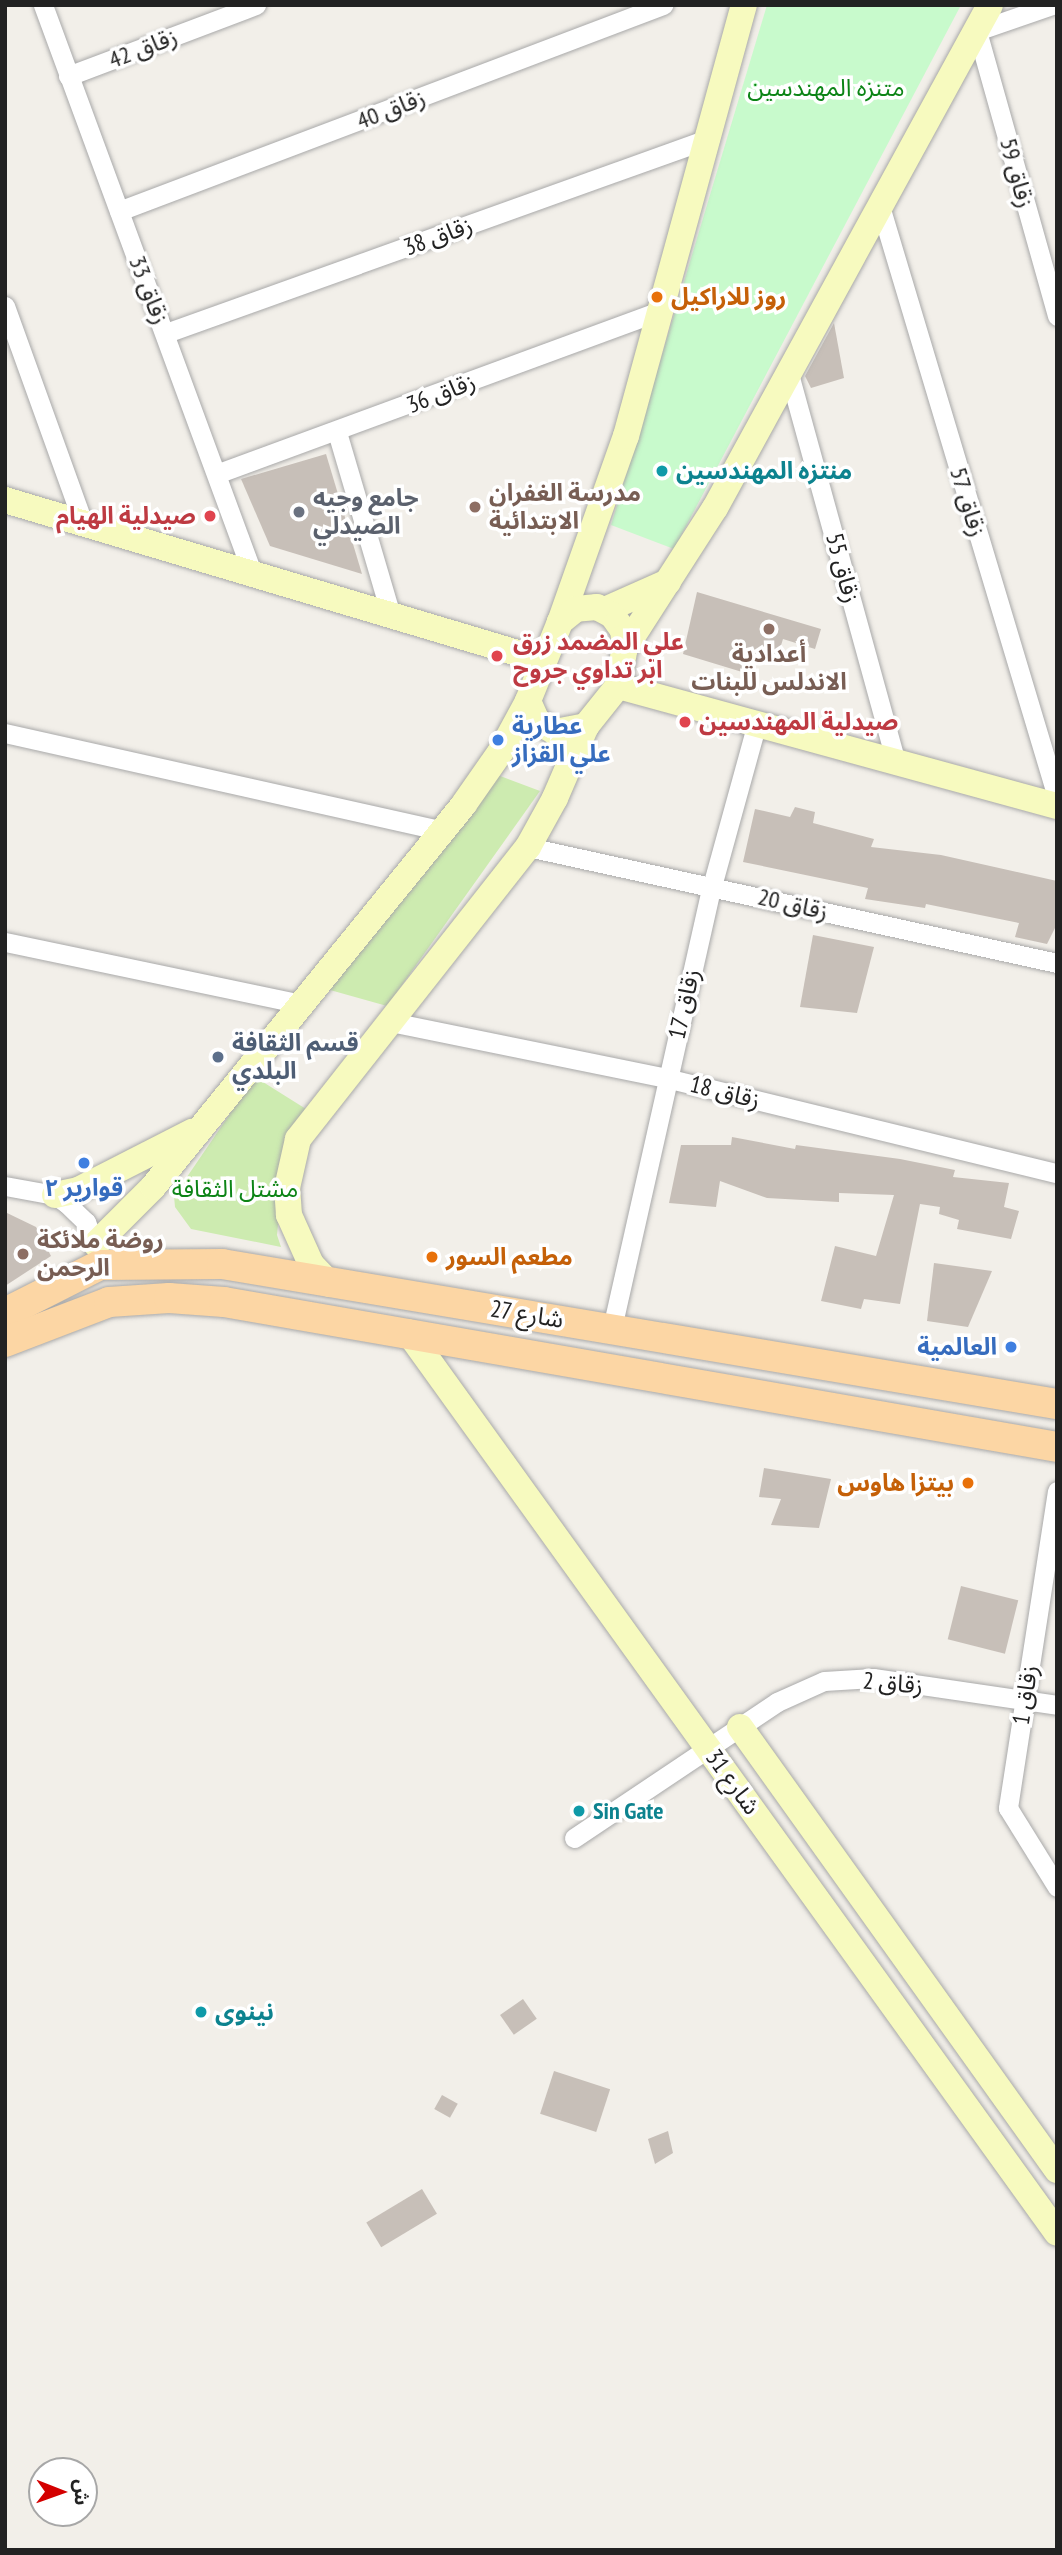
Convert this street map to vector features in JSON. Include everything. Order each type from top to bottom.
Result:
[{"type":"main road","name":"شارع 27","points":[[5,1313],[98,1254],[222,1264],[1057,1404]]},
{"type":"main road","name":"شارع 27","points":[[5,1342],[109,1302],[169,1298],[224,1302],[1057,1447]]},
{"type":"main road","points":[[755,1395],[761,1355]]},
{"type":"street","name":"زقاق 33","points":[[43,5],[219,473],[253,575]]},
{"type":"street","name":"زقاق 42","points":[[68,76],[256,5]]},
{"type":"street","name":"زقاق 40","points":[[119,211],[663,5]]},
{"type":"street","points":[[98,1254],[486,774],[527,701],[541,660],[560,622],[590,543],[661,310],[710,138],[744,5]]},
{"type":"street","points":[[625,648],[669,582],[789,374],[990,5]]},
{"type":"street","points":[[977,31],[1052,5]]},
{"type":"street","name":"زقاق 59","points":[[977,31],[1049,259],[1057,316]]},
{"type":"street","name":"زقاق 38","points":[[166,333],[710,138]]},
{"type":"street","name":"زقاق 57","points":[[880,206],[1057,797]]},
{"type":"street","points":[[5,306],[84,525]]},
{"type":"street","name":"زقاق 36","points":[[219,473],[337,432],[661,310]]},
{"type":"street","name":"زقاق 55","points":[[789,374],[896,762]]},
{"type":"street","points":[[337,432],[391,615]]},
{"type":"street","points":[[6,502],[541,660]]},
{"type":"street","points":[[330,1284],[304,1252],[289,1215],[287,1188],[298,1139],[528,847],[555,798],[586,726],[618,687],[625,648],[619,622],[601,608],[590,543]]},
{"type":"street","points":[[560,622],[576,609],[601,608],[669,582]]},
{"type":"street","points":[[618,687],[1057,806]]},
{"type":"street","points":[[527,701],[537,721],[555,732],[586,726]]},
{"type":"street","name":"زقاق 17","points":[[612,1328],[666,1078],[712,886],[757,723]]},
{"type":"street","points":[[5,733],[440,830]]},
{"type":"street","name":"زقاق 20","points":[[528,847],[1057,963]]},
{"type":"street","points":[[5,942],[301,1004]]},
{"type":"street","name":"زقاق 18","points":[[391,1022],[666,1078],[1057,1172]]},
{"type":"street","points":[[5,1186],[55,1195],[78,1190],[197,1129]]},
{"type":"street","points":[[55,1195],[86,1222],[98,1254]]},
{"type":"street","name":"شارع 31","points":[[408,1332],[1057,2233]]},
{"type":"street","name":"زقاق 1","points":[[1057,1491],[1008,1808],[1057,1887]]},
{"type":"street","name":"زقاق 2","points":[[574,1838],[710,1750],[777,1702],[824,1681],[873,1678],[1057,1705]]},
{"type":"street","name":"شارع 31","points":[[740,1727],[1057,2170]]},
{"type":"green space","name":"متنزه المهندسين","points":[[767,5],[961,5],[674,549],[611,525]]},
{"type":"green space","points":[[495,774],[540,791],[387,1006],[330,990]]},
{"type":"green space","name":"مشتل الثقافة","points":[[255,1077],[306,1109],[286,1141],[277,1235],[281,1247],[191,1229],[175,1207],[174,1196]]},
{"type":"building","points":[[834,323],[844,378],[811,388],[805,376]]},
{"type":"building","name":"جامع وجيه الصيدلي","points":[[326,454],[362,574],[270,546],[241,479]]},
{"type":"building","points":[[697,592],[821,629],[815,649],[783,639],[775,665],[756,659],[752,675],[683,654]]},
{"type":"building","points":[[795,807],[815,812],[813,823],[874,839],[871,847],[941,855],[1057,881],[1057,924],[1047,944],[1015,937],[1019,923],[926,904],[925,908],[865,899],[868,888],[743,862],[755,809],[790,817]]},
{"type":"building","points":[[813,935],[874,947],[857,1013],[800,1007]]},
{"type":"building","points":[[732,1137],[795,1149],[796,1145],[900,1159],[955,1170],[953,1177],[1009,1183],[1004,1207],[1019,1211],[1011,1239],[957,1229],[959,1220],[939,1214],[940,1207],[920,1204],[900,1304],[864,1299],[861,1309],[821,1301],[835,1246],[876,1256],[894,1195],[839,1193],[839,1202],[767,1198],[720,1181],[716,1207],[669,1203],[681,1145],[731,1145]]},
{"type":"building","points":[[5,1212],[36,1227],[51,1256],[5,1286]]},
{"type":"building","points":[[934,1263],[992,1271],[968,1327],[927,1321]]},
{"type":"building","points":[[764,1468],[831,1479],[819,1528],[771,1525],[781,1499],[759,1497]]},
{"type":"building","points":[[961,1586],[1018,1600],[1005,1654],[948,1639]]},
{"type":"building","points":[[523,1999],[537,2019],[514,2035],[500,2015]]},
{"type":"building","points":[[554,2071],[610,2089],[596,2132],[540,2114]]},
{"type":"building","points":[[442,2095],[458,2104],[450,2118],[434,2109]]},
{"type":"building","points":[[668,2131],[673,2153],[655,2164],[648,2139]]},
{"type":"building","points":[[422,2189],[437,2214],[381,2247],[366,2222]]},
{"type":"place","name":"روز للاراكيل","points":[[657,297]]},
{"type":"place","name":"منتزه المهندسين","points":[[662,471]]},
{"type":"place","name":"مدرسة الغفران الابتدائية","points":[[475,507]]},
{"type":"place","name":"جامع وجيه الصيدلي","points":[[299,512]]},
{"type":"place","name":"صيدلية الهيام","points":[[210,516]]},
{"type":"place","name":"أعدادية الاندلس للبنات","points":[[769,629]]},
{"type":"place","name":"علي المضمد زرق ابر تداوي جروح","points":[[497,656]]},
{"type":"place","name":"صيدلية المهندسين","points":[[685,722]]},
{"type":"place","name":"عطارية علي القزاز","points":[[498,740]]},
{"type":"place","name":"قسم الثقافة البلدي","points":[[218,1057]]},
{"type":"place","name":"قوارير ٢","points":[[84,1163]]},
{"type":"place","name":"روضة ملائكة الرحمن","points":[[23,1254]]},
{"type":"place","name":"مطعم السور","points":[[432,1257]]},
{"type":"place","name":"العالمية","points":[[1011,1347]]},
{"type":"place","name":"بيتزا هاوس","points":[[968,1483]]},
{"type":"place","name":"Sin Gate","points":[[579,1811]]},
{"type":"place","name":"نينوى","points":[[201,2012]]}]
